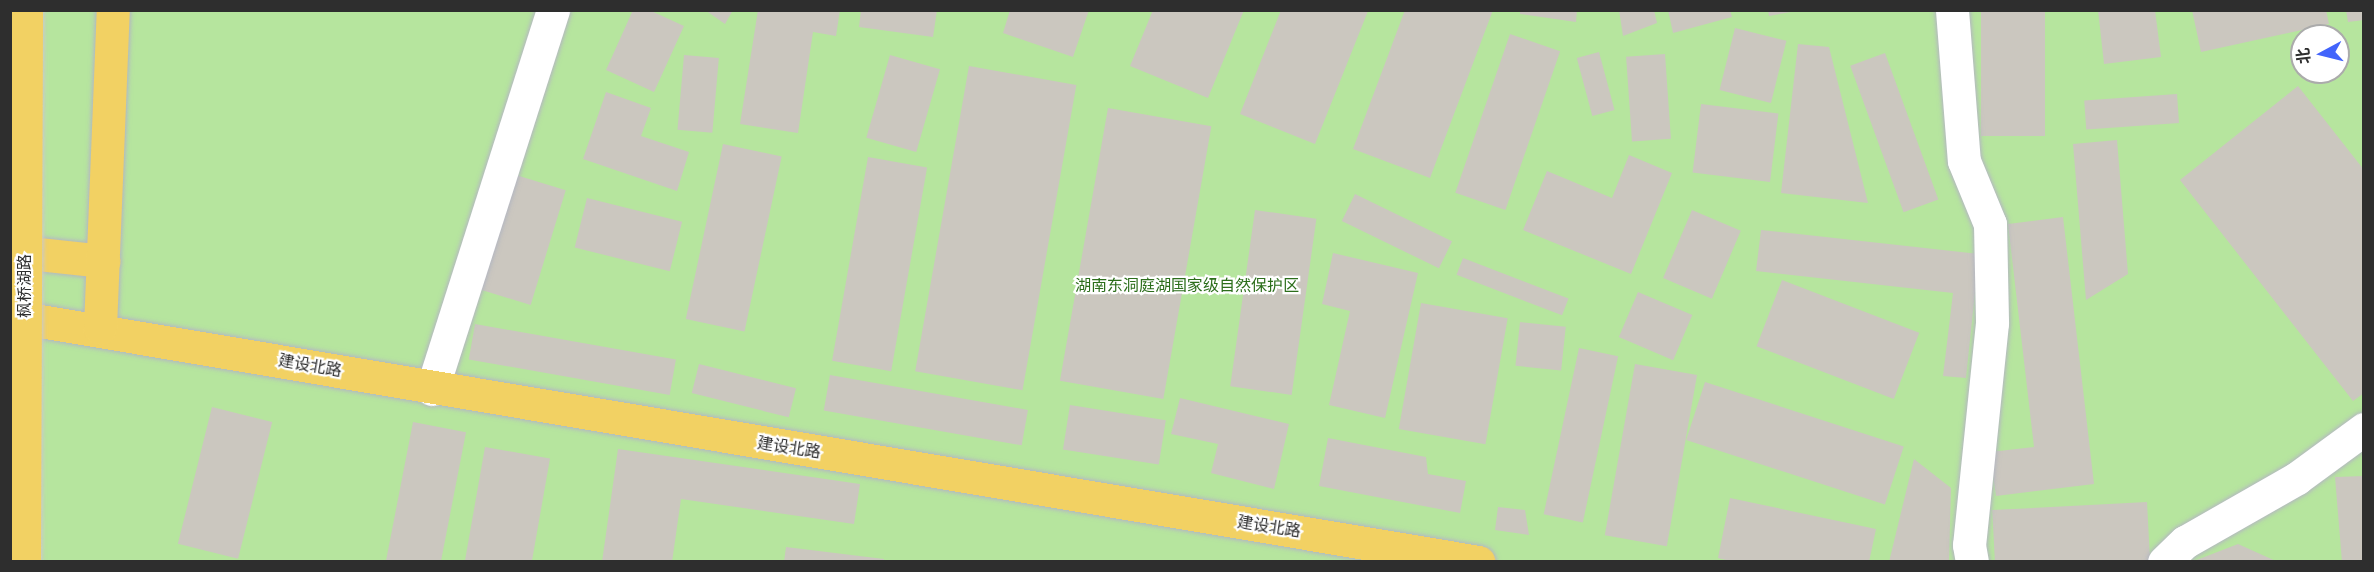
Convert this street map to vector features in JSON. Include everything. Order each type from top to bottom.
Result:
[{"type":"main road","name":"枫桥湖路","points":[[24,561],[26,10]]},
{"type":"main road","points":[[100,328],[113,10]]},
{"type":"main road","points":[[10,251],[103,261]]},
{"type":"main road","name":"建设北路","points":[[10,316],[100,328],[432,389],[1479,561]]},
{"type":"street","points":[[432,389],[553,10]]},
{"type":"street","points":[[1952,10],[1964,161],[1990,224],[1992,323],[1969,545],[1972,561]]},
{"type":"street","points":[[2164,561],[2185,542],[2297,478],[2364,429]]},
{"type":"green space","name":"湖南东洞庭湖国家级自然保护区","points":[[10,11],[2363,11],[2363,561],[11,561]]},
{"type":"building","points":[[633,10],[649,10],[684,26],[654,92],[606,70]]},
{"type":"building","points":[[705,10],[733,10],[725,24]]},
{"type":"building","points":[[758,10],[840,10],[836,36],[813,32],[798,133],[740,124]]},
{"type":"building","points":[[861,10],[937,10],[933,37],[859,27]]},
{"type":"building","points":[[1010,10],[1089,10],[1073,57],[1003,33]]},
{"type":"building","points":[[1153,10],[1244,10],[1208,98],[1130,66]]},
{"type":"building","points":[[1281,10],[1368,11],[1315,144],[1240,114]]},
{"type":"building","points":[[1405,10],[1493,10],[1430,178],[1353,149]]},
{"type":"building","points":[[1520,10],[1577,10],[1576,22],[1520,14]]},
{"type":"building","points":[[1619,10],[1654,10],[1657,23],[1623,36]]},
{"type":"building","points":[[1668,10],[1730,10],[1732,17],[1673,33]]},
{"type":"building","points":[[1768,10],[1791,10],[1791,12],[1769,16]]},
{"type":"building","points":[[1981,10],[2045,10],[2045,136],[1981,136]]},
{"type":"building","points":[[2098,10],[2155,10],[2161,57],[2104,64]]},
{"type":"building","points":[[2192,10],[2326,10],[2329,24],[2290,24],[2290,33],[2201,52]]},
{"type":"building","points":[[2346,10],[2364,10],[2364,20],[2348,22]]},
{"type":"building","points":[[1735,28],[1786,41],[1771,103],[1720,90]]},
{"type":"building","points":[[1510,34],[1560,51],[1505,210],[1455,193]]},
{"type":"building","points":[[1798,44],[1829,47],[1868,203],[1781,193]]},
{"type":"building","points":[[1599,52],[1615,110],[1592,116],[1577,58]]},
{"type":"building","points":[[1885,53],[1938,200],[1904,212],[1850,66]]},
{"type":"building","points":[[1665,54],[1671,139],[1632,142],[1626,57]]},
{"type":"building","points":[[684,55],[719,58],[712,133],[677,130]]},
{"type":"building","points":[[890,55],[940,69],[916,152],[866,138]]},
{"type":"building","points":[[969,66],[1076,85],[1023,390],[915,371]]},
{"type":"building","points":[[2298,86],[2364,170],[2364,393],[2353,401],[2180,180]]},
{"type":"building","points":[[606,92],[651,108],[641,136],[689,152],[677,191],[583,159]]},
{"type":"building","points":[[2177,94],[2179,123],[2086,129],[2084,100]]},
{"type":"building","points":[[1701,104],[1778,114],[1770,182],[1693,172]]},
{"type":"building","points":[[1108,108],[1211,126],[1163,399],[1060,381]]},
{"type":"building","points":[[2117,140],[2128,274],[2086,300],[2073,144]]},
{"type":"building","points":[[723,144],[782,156],[744,332],[686,319]]},
{"type":"building","points":[[1629,155],[1672,173],[1631,274],[1523,230],[1547,171],[1612,198]]},
{"type":"building","points":[[868,157],[927,167],[891,371],[832,361]]},
{"type":"building","points":[[516,175],[566,190],[531,305],[481,290]]},
{"type":"building","points":[[1355,194],[1452,241],[1439,268],[1342,221]]},
{"type":"building","points":[[587,198],[682,222],[670,271],[575,247]]},
{"type":"building","points":[[1255,210],[1316,219],[1292,395],[1230,386]]},
{"type":"building","points":[[1692,210],[1741,231],[1712,299],[1663,278]]},
{"type":"building","points":[[2063,217],[2094,484],[1996,496],[1990,452],[2034,447],[2008,224]]},
{"type":"building","points":[[1761,230],[1979,254],[1966,378],[1943,376],[1953,293],[1756,271]]},
{"type":"building","points":[[1333,253],[1418,273],[1385,418],[1329,405],[1350,311],[1322,304]]},
{"type":"building","points":[[1463,258],[1568,298],[1562,315],[1457,275]]},
{"type":"building","points":[[1782,280],[1919,333],[1894,399],[1757,346]]},
{"type":"building","points":[[1638,292],[1692,315],[1673,360],[1619,337]]},
{"type":"building","points":[[1421,303],[1508,318],[1485,444],[1399,429]]},
{"type":"building","points":[[1520,322],[1566,327],[1561,371],[1515,366]]},
{"type":"building","points":[[475,324],[676,359],[670,395],[469,359]]},
{"type":"building","points":[[1579,348],[1618,356],[1583,523],[1544,514]]},
{"type":"building","points":[[699,364],[796,388],[789,417],[692,393]]},
{"type":"building","points":[[1635,364],[1697,375],[1667,546],[1605,535]]},
{"type":"building","points":[[830,375],[1028,410],[1022,445],[824,410]]},
{"type":"building","points":[[1705,382],[1904,447],[1885,505],[1686,440]]},
{"type":"building","points":[[1180,398],[1289,424],[1274,489],[1211,473],[1218,444],[1171,434]]},
{"type":"building","points":[[1070,405],[1166,420],[1159,465],[1063,449]]},
{"type":"building","points":[[212,407],[272,422],[238,559],[178,544]]},
{"type":"building","points":[[413,422],[466,432],[441,562],[386,562]]},
{"type":"building","points":[[1328,438],[1426,457],[1428,474],[1466,481],[1460,513],[1319,486]]},
{"type":"building","points":[[485,447],[550,458],[532,562],[465,561]]},
{"type":"building","points":[[618,449],[860,484],[854,524],[681,499],[672,562],[602,562]]},
{"type":"building","points":[[1914,459],[1951,488],[1949,562],[1889,562]]},
{"type":"building","points":[[2364,476],[2364,562],[2342,562],[2335,477]]},
{"type":"building","points":[[1730,498],[1876,529],[1869,562],[1734,562],[1718,558]]},
{"type":"building","points":[[2147,502],[2150,560],[1995,562],[1992,510]]},
{"type":"building","points":[[1498,507],[1525,510],[1529,535],[1495,530]]},
{"type":"building","points":[[2238,544],[2278,562],[2194,562],[2194,561]]},
{"type":"building","points":[[786,547],[884,559],[884,562],[784,562]]}]
